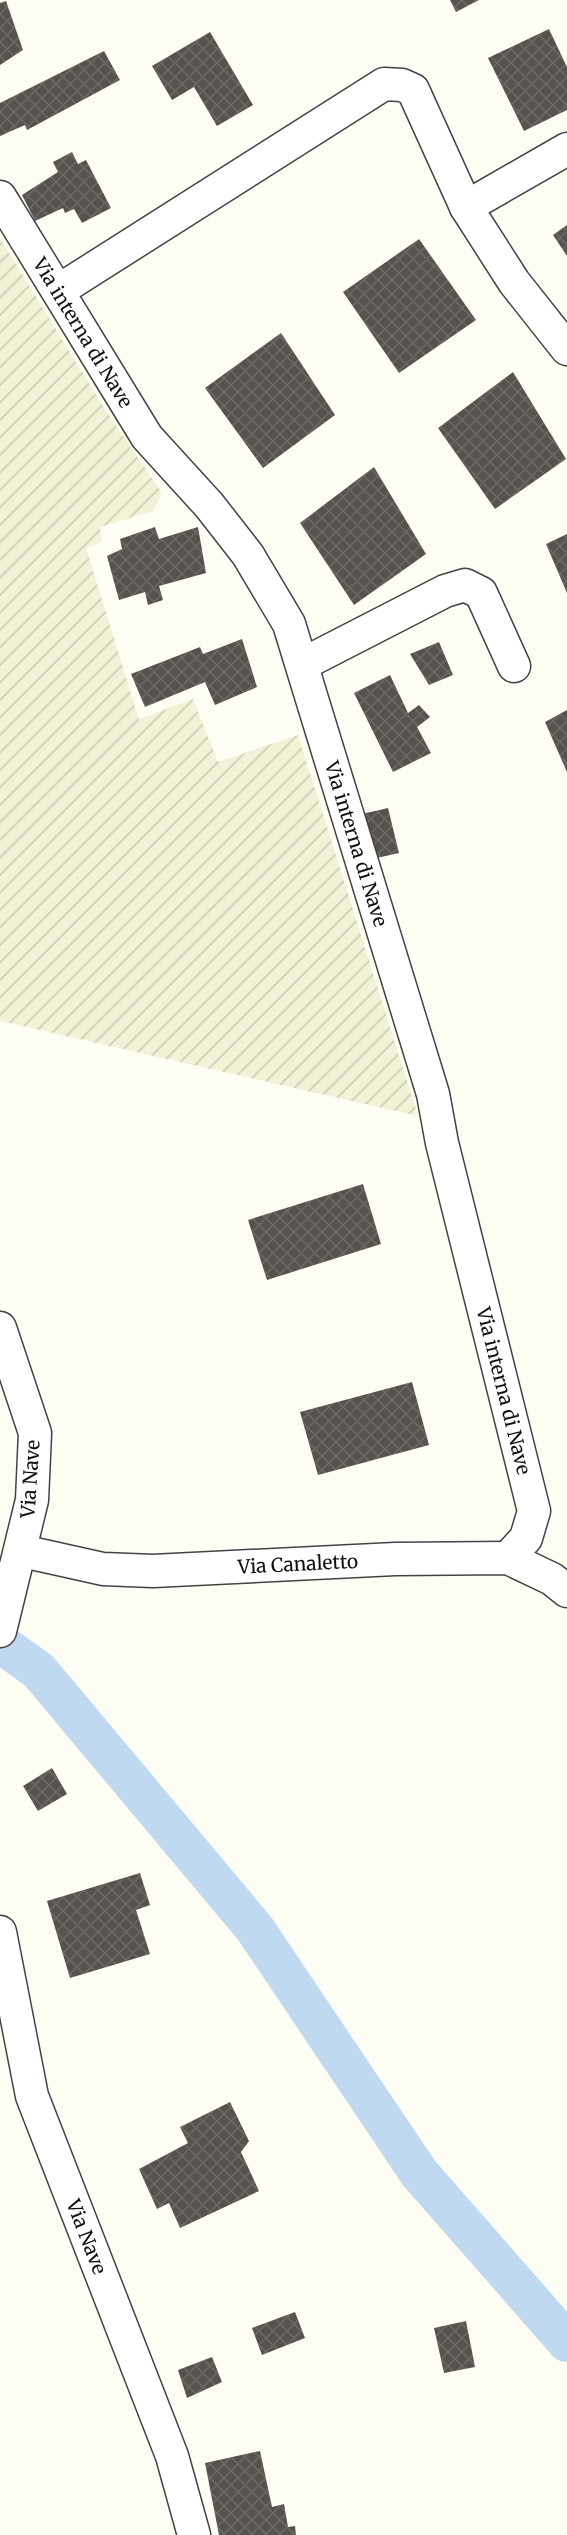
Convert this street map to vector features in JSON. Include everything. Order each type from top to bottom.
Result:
[{"type":"street","points":[[58,292],[384,84],[402,85],[413,90],[466,207],[514,282],[567,349]]},
{"type":"street","points":[[466,207],[567,149]]},
{"type":"street","name":"Via interna di Nave","points":[[0,197],[146,437],[209,505],[248,555],[289,624],[433,1094],[442,1143],[534,1511],[526,1538],[508,1558]]},
{"type":"street","points":[[303,664],[445,591],[465,585],[481,593],[514,666]]},
{"type":"street","name":"Via Nave","points":[[0,1328],[35,1433],[32,1500],[22,1551],[3,1619]]},
{"type":"street","name":"Via Canaletto","points":[[22,1551],[103,1569],[153,1571],[395,1559],[508,1558],[552,1579],[567,1591]]},
{"type":"street","name":"Via Nave","points":[[0,1933],[32,2096],[172,2456],[194,2535]]},
{"type":"green space","points":[[0,238],[106,411],[162,493],[153,511],[100,527],[102,542],[86,548],[139,719],[193,699],[218,762],[298,735],[418,1116],[0,1021]]},
{"type":"building","points":[[450,0],[479,0],[456,12]]},
{"type":"building","points":[[6,1],[23,50],[0,65],[0,3]]},
{"type":"building","points":[[549,29],[567,67],[567,110],[524,131],[488,58]]},
{"type":"building","points":[[210,32],[253,105],[217,126],[194,87],[172,100],[152,66]]},
{"type":"building","points":[[104,51],[120,80],[27,130],[25,125],[0,136],[0,103]]},
{"type":"building","points":[[72,152],[78,164],[86,160],[111,208],[82,223],[74,209],[65,213],[63,208],[35,221],[22,195],[58,172],[53,162]]},
{"type":"building","points":[[567,225],[567,256],[553,235]]},
{"type":"building","points":[[419,239],[476,320],[399,373],[343,292]]},
{"type":"building","points":[[281,333],[335,415],[263,468],[205,388]]},
{"type":"building","points":[[513,372],[566,459],[495,509],[438,428]]},
{"type":"building","points":[[374,467],[426,554],[354,605],[300,523]]},
{"type":"building","points":[[155,527],[159,539],[198,527],[206,573],[159,586],[163,600],[148,605],[145,592],[119,600],[107,556],[122,549],[120,539]]},
{"type":"building","points":[[567,534],[567,593],[546,544]]},
{"type":"building","points":[[242,639],[257,687],[215,705],[205,682],[145,707],[131,674],[200,647],[203,654]]},
{"type":"building","points":[[439,642],[453,675],[429,685],[410,654]]},
{"type":"building","points":[[390,675],[408,713],[419,705],[430,717],[417,727],[431,753],[393,772],[354,693]]},
{"type":"building","points":[[567,710],[567,772],[545,722]]},
{"type":"building","points":[[388,808],[399,853],[372,859],[362,814]]},
{"type":"building","points":[[363,1184],[381,1244],[267,1280],[248,1220]]},
{"type":"building","points":[[412,1382],[429,1445],[318,1475],[300,1412]]},
{"type":"building","points":[[52,1768],[67,1794],[38,1811],[23,1786]]},
{"type":"building","points":[[140,1873],[150,1905],[136,1910],[150,1954],[70,1978],[47,1901]]},
{"type":"building","points":[[230,2102],[249,2141],[241,2152],[259,2191],[180,2228],[169,2203],[157,2209],[139,2169],[188,2143],[180,2127]]},
{"type":"building","points":[[295,2312],[305,2338],[262,2355],[252,2328]]},
{"type":"building","points":[[466,2321],[475,2367],[444,2373],[434,2328]]},
{"type":"building","points":[[212,2357],[222,2382],[187,2398],[178,2370]]},
{"type":"building","points":[[260,2451],[272,2507],[284,2504],[288,2527],[295,2526],[296,2535],[219,2535],[205,2463]]},
{"type":"waterway","points":[[0,1643],[39,1671],[255,1929],[419,2173],[567,2342]]}]
